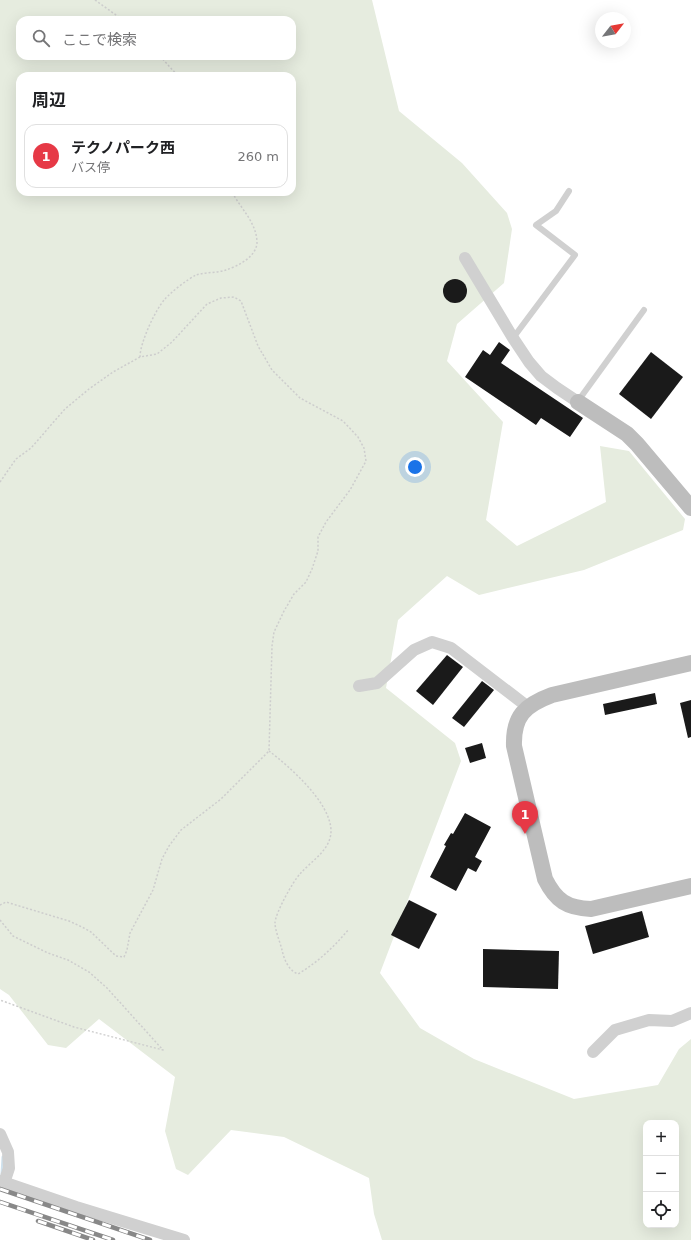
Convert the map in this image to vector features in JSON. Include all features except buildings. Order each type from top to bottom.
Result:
[{"type":"street","points":[[465,258],[513,338],[529,362],[541,376],[627,434],[691,508]]},
{"type":"street","points":[[359,686],[377,683],[414,650],[432,642],[451,648],[528,707]]},
{"type":"street","points":[[691,663],[552,695],[539,700],[528,707],[521,715],[516,725],[514,734],[514,746],[545,879],[552,892],[563,902],[577,908],[591,909],[691,886]]},
{"type":"street","points":[[593,1052],[615,1030],[649,1020],[672,1021],[691,1013]]},
{"type":"street","points":[[0,1134],[4,1140],[8,1152],[9,1168],[2,1181],[76,1207],[184,1240]]},
{"type":"lane","points":[[513,338],[575,255],[536,225],[556,211],[569,191]]},
{"type":"lane","points":[[578,402],[644,310]]},
{"type":"path","points":[[95,0],[117,16]]},
{"type":"path","points":[[164,60],[174,72]]},
{"type":"path","points":[[140,357],[140,349],[153,319],[164,299],[196,275],[226,270],[245,261],[256,251],[257,242],[253,224],[235,196]]},
{"type":"path","points":[[0,482],[16,459],[32,448],[65,409],[113,372],[140,357],[157,354],[172,342],[207,304],[221,298],[234,297],[241,301],[258,346],[272,370],[300,398],[343,421],[358,437],[364,448],[366,461],[347,495],[326,522],[318,537],[318,551],[306,582],[294,594],[274,632],[272,646],[269,750],[221,799],[181,830],[169,846],[162,859],[153,890],[130,933],[127,950],[124,957],[116,956],[91,932],[69,921],[6,902],[0,905]]},
{"type":"path","points":[[269,750],[290,766],[322,805],[330,822],[331,833],[327,845],[316,859],[299,875],[282,904],[275,923],[284,959],[293,972],[298,974],[312,965],[337,944],[349,929]]},
{"type":"path","points":[[0,920],[13,936],[48,953],[68,960],[89,972],[107,988],[163,1050],[74,1027],[0,1000]]},
{"type":"shaded area","points":[[0,0],[372,0],[399,111],[462,163],[507,213],[512,229],[504,283],[457,324],[447,361],[503,422],[486,520],[517,546],[606,502],[600,446],[629,451],[685,519],[683,530],[584,570],[479,595],[447,576],[398,620],[386,688],[455,743],[461,761],[380,973],[420,1028],[474,1059],[574,1099],[658,1085],[679,1049],[691,1039],[691,1240],[382,1240],[374,1214],[369,1178],[284,1137],[231,1130],[188,1175],[176,1169],[165,1131],[175,1077],[99,1019],[66,1048],[48,1045],[9,995],[0,989]]},
{"type":"waterway","points":[[2,1174],[3,1157]]},
{"type":"railway","points":[[0,1189],[150,1240]]},
{"type":"railway","points":[[0,1202],[113,1240]]},
{"type":"railway","points":[[38,1221],[93,1240]]},
{"type":"place","name":"テクノパーク西","points":[[525,834]]}]
